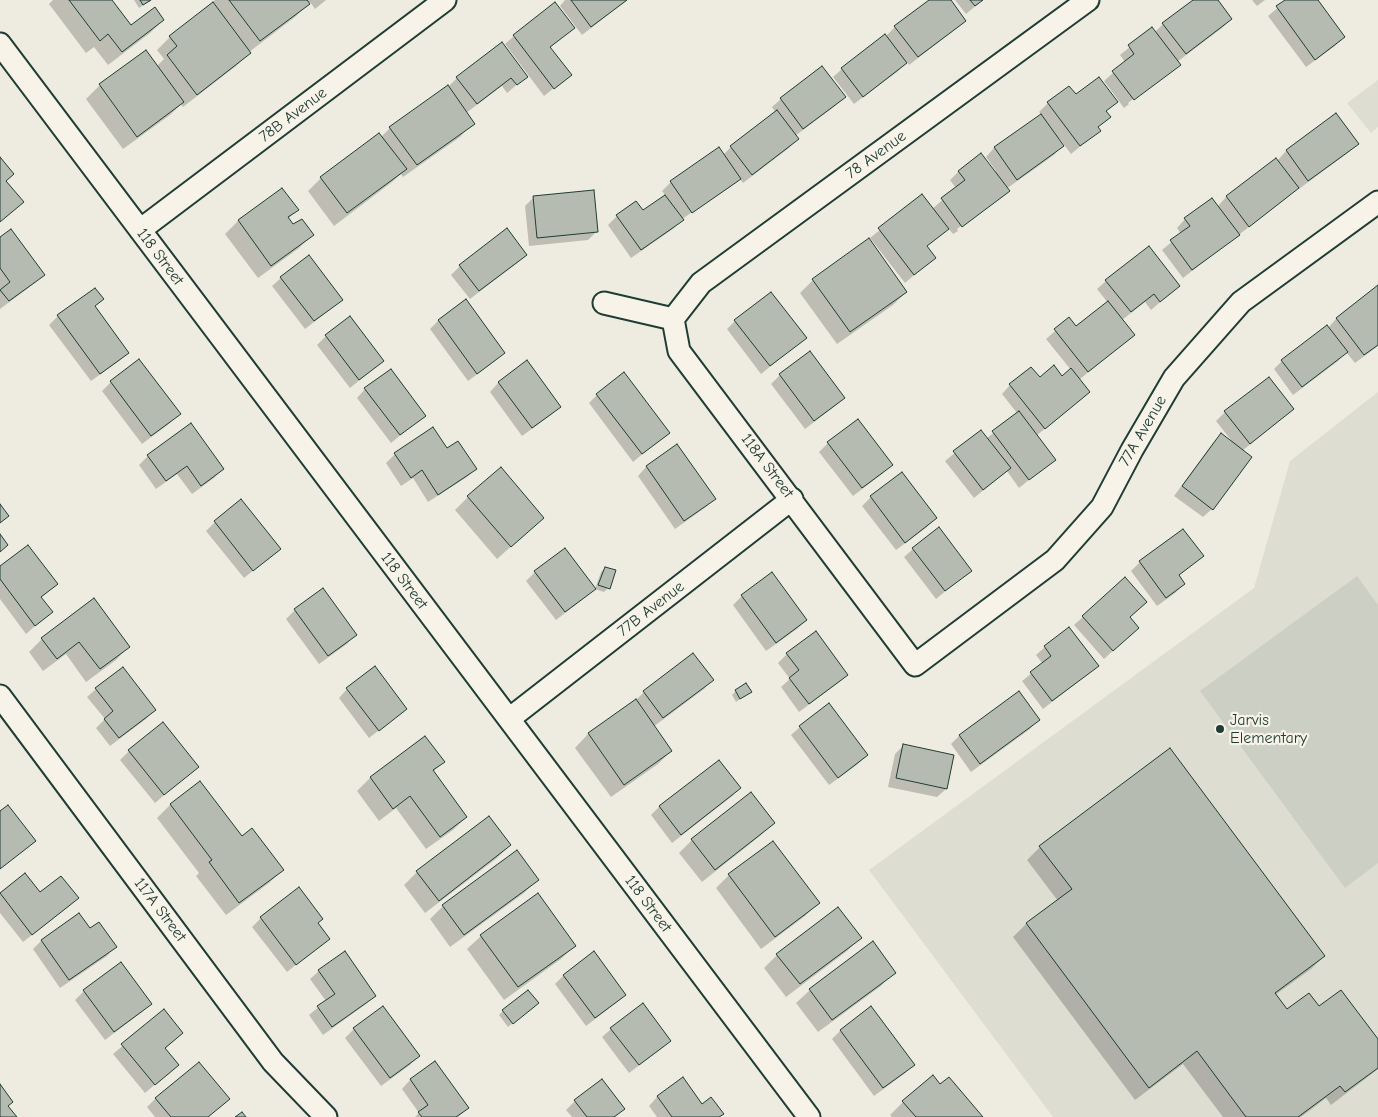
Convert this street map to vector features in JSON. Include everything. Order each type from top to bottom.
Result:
[{"type":"street","name":"78B Avenue","points":[[140,230],[445,0]]},
{"type":"street","name":"78 Avenue","points":[[673,319],[702,283],[1088,0]]},
{"type":"street","name":"118 Street","points":[[0,44],[809,1117]]},
{"type":"street","name":"77A Avenue","points":[[915,665],[1055,560],[1102,507],[1132,450],[1174,378],[1241,302],[1378,202]]},
{"type":"street","points":[[604,303],[673,319]]},
{"type":"street","name":"118A Street","points":[[673,319],[679,350],[915,665]]},
{"type":"street","name":"77B Avenue","points":[[509,719],[792,499]]},
{"type":"street","name":"117A Street","points":[[0,696],[273,1062],[326,1117]]},
{"type":"shaded area","points":[[1378,80],[1378,127],[1371,133],[1347,103]]},
{"type":"shaded area","name":"Jarvis Elementary","points":[[1378,392],[1378,1117],[1053,1117],[869,870],[1254,588],[1290,461]]},
{"type":"shaded area","points":[[1357,576],[1378,605],[1378,863],[1345,888],[1200,691]]},
{"type":"building","points":[[69,0],[112,0],[131,25],[155,7],[164,20],[122,52],[108,34],[100,41]]},
{"type":"building","points":[[140,0],[151,0],[143,5]]},
{"type":"building","points":[[229,0],[307,0],[310,4],[260,41]]},
{"type":"building","points":[[571,0],[627,0],[591,27]]},
{"type":"building","points":[[929,0],[951,0],[966,21],[918,57],[894,26]]},
{"type":"building","points":[[970,0],[983,0],[975,6]]},
{"type":"building","points":[[1193,0],[1218,0],[1232,19],[1186,54],[1162,23]]},
{"type":"building","points":[[1285,0],[1318,0],[1345,37],[1315,60],[1276,6]]},
{"type":"building","points":[[213,2],[251,53],[197,95],[167,55],[177,46],[169,36]]},
{"type":"building","points":[[555,2],[575,28],[550,47],[572,75],[554,89],[513,35]]},
{"type":"building","points":[[1152,27],[1181,65],[1134,100],[1112,71],[1134,54],[1128,45]]},
{"type":"building","points":[[885,34],[907,63],[863,97],[841,68]]},
{"type":"building","points":[[502,42],[528,77],[517,85],[511,78],[477,104],[456,77]]},
{"type":"building","points":[[146,50],[184,102],[137,137],[99,84]]},
{"type":"building","points":[[822,66],[846,97],[803,129],[780,98]]},
{"type":"building","points":[[1099,77],[1118,102],[1106,111],[1111,117],[1098,127],[1101,131],[1080,146],[1047,102],[1069,86],[1076,94]]},
{"type":"building","points":[[448,85],[475,124],[417,165],[389,127]]},
{"type":"building","points":[[777,110],[799,139],[752,175],[730,146]]},
{"type":"building","points":[[1336,113],[1359,144],[1308,181],[1286,150]]},
{"type":"building","points":[[1041,114],[1064,146],[1017,180],[994,147]]},
{"type":"building","points":[[379,133],[407,169],[347,213],[320,177]]},
{"type":"building","points":[[719,147],[741,179],[692,213],[670,181]]},
{"type":"building","points":[[981,153],[1010,191],[962,227],[941,198],[965,180],[958,171]]},
{"type":"building","points":[[0,157],[14,174],[6,181],[24,202],[0,222]]},
{"type":"building","points":[[1276,158],[1299,188],[1249,227],[1226,196]]},
{"type":"building","points":[[282,188],[299,210],[288,217],[293,224],[302,219],[314,235],[271,266],[238,220]]},
{"type":"building","points":[[594,190],[598,232],[537,238],[533,196]]},
{"type":"building","points":[[922,194],[949,229],[927,246],[936,258],[914,275],[878,228]]},
{"type":"building","points":[[665,195],[684,220],[641,250],[616,215],[636,201],[643,210]]},
{"type":"building","points":[[1212,198],[1240,235],[1192,270],[1170,240],[1190,226],[1184,218]]},
{"type":"building","points":[[507,228],[527,255],[479,291],[459,265]]},
{"type":"building","points":[[11,229],[45,275],[9,301],[0,290],[10,282],[0,268],[0,237]]},
{"type":"building","points":[[869,238],[907,292],[850,332],[812,279]]},
{"type":"building","points":[[1149,246],[1180,286],[1160,302],[1154,294],[1131,312],[1105,280]]},
{"type":"building","points":[[309,255],[343,300],[314,321],[280,277]]},
{"type":"building","points":[[1378,285],[1378,345],[1364,355],[1336,318]]},
{"type":"building","points":[[95,288],[104,299],[95,306],[129,353],[100,374],[57,315]]},
{"type":"building","points":[[771,292],[807,338],[770,366],[734,320]]},
{"type":"building","points":[[466,299],[505,353],[477,374],[438,320]]},
{"type":"building","points":[[1108,301],[1135,335],[1088,372],[1054,329],[1069,317],[1076,326]]},
{"type":"building","points":[[350,316],[384,361],[359,380],[325,335]]},
{"type":"building","points":[[1327,325],[1348,352],[1302,387],[1281,360]]},
{"type":"building","points":[[810,351],[845,398],[814,421],[779,374]]},
{"type":"building","points":[[139,359],[181,414],[151,436],[110,381]]},
{"type":"building","points":[[527,360],[561,407],[532,428],[498,382]]},
{"type":"building","points":[[1054,365],[1062,376],[1071,368],[1090,392],[1045,429],[1009,384],[1031,367],[1040,377]]},
{"type":"building","points":[[391,369],[426,416],[400,435],[364,388]]},
{"type":"building","points":[[624,372],[670,433],[642,454],[596,394]]},
{"type":"building","points":[[1269,377],[1294,409],[1250,444],[1224,411]]},
{"type":"building","points":[[1019,411],[1056,460],[1029,480],[992,431]]},
{"type":"building","points":[[858,419],[893,465],[862,488],[827,442]]},
{"type":"building","points":[[191,423],[224,469],[201,486],[187,466],[166,481],[147,455]]},
{"type":"building","points":[[433,427],[447,448],[458,441],[477,469],[438,495],[422,470],[411,478],[394,453]]},
{"type":"building","points":[[981,430],[1011,468],[983,490],[953,451]]},
{"type":"building","points":[[1221,433],[1252,457],[1213,510],[1182,486]]},
{"type":"building","points":[[677,444],[716,499],[684,521],[646,466]]},
{"type":"building","points":[[501,467],[544,518],[511,547],[467,496]]},
{"type":"building","points":[[902,472],[937,518],[905,543],[870,496]]},
{"type":"building","points":[[241,499],[281,549],[253,571],[214,521]]},
{"type":"building","points":[[0,504],[9,516],[0,523]]},
{"type":"building","points":[[939,527],[972,571],[945,591],[912,548]]},
{"type":"building","points":[[1183,529],[1204,556],[1179,575],[1185,584],[1166,598],[1139,561]]},
{"type":"building","points":[[0,534],[8,545],[0,552]]},
{"type":"building","points":[[28,545],[58,584],[41,597],[53,612],[35,626],[0,579],[0,566]]},
{"type":"building","points":[[565,548],[596,589],[565,612],[534,571]]},
{"type":"building","points":[[605,567],[616,570],[610,589],[598,585]]},
{"type":"building","points":[[772,572],[807,620],[776,643],[741,595]]},
{"type":"building","points":[[1125,577],[1147,602],[1130,617],[1139,628],[1113,651],[1082,616]]},
{"type":"building","points":[[323,588],[357,635],[328,656],[294,609]]},
{"type":"building","points":[[94,598],[130,647],[100,669],[79,642],[57,659],[41,638]]},
{"type":"building","points":[[1069,627],[1099,666],[1052,701],[1030,672],[1051,656],[1044,646]]},
{"type":"building","points":[[816,631],[848,675],[809,704],[789,678],[799,670],[786,653]]},
{"type":"building","points":[[693,653],[714,680],[663,718],[643,691]]},
{"type":"building","points":[[375,666],[407,709],[379,731],[346,688]]},
{"type":"building","points":[[123,667],[156,710],[119,738],[104,719],[113,711],[95,688]]},
{"type":"building","points":[[746,683],[752,692],[740,699],[735,690]]},
{"type":"building","points":[[1019,691],[1040,720],[980,764],[959,735]]},
{"type":"building","points":[[636,699],[672,751],[624,785],[588,733]]},
{"type":"building","points":[[829,703],[868,755],[838,778],[799,726]]},
{"type":"building","points":[[163,722],[199,767],[164,795],[128,750]]},
{"type":"building","points":[[425,736],[445,762],[433,770],[467,817],[440,837],[410,796],[393,809],[370,777]]},
{"type":"building","points":[[903,744],[954,755],[947,789],[896,778]]},
{"type":"building","points":[[1170,748],[1325,956],[1275,993],[1287,1009],[1309,993],[1319,1006],[1341,990],[1378,1039],[1378,1068],[1345,1092],[1340,1086],[1298,1117],[1246,1117],[1197,1051],[1149,1088],[1026,923],[1072,889],[1039,846]]},
{"type":"building","points":[[719,760],[741,788],[681,835],[659,806]]},
{"type":"building","points":[[200,781],[242,836],[252,828],[284,870],[239,903],[209,862],[212,860],[170,804]]},
{"type":"building","points":[[751,792],[775,823],[715,870],[691,839]]},
{"type":"building","points":[[8,805],[36,841],[0,869],[0,811]]},
{"type":"building","points":[[489,816],[511,845],[439,901],[416,871]]},
{"type":"building","points":[[773,841],[820,903],[775,937],[728,874]]},
{"type":"building","points":[[517,850],[539,880],[464,935],[442,905]]},
{"type":"building","points":[[25,873],[40,892],[61,876],[79,898],[32,935],[0,893]]},
{"type":"building","points":[[299,887],[323,919],[318,923],[330,939],[296,965],[260,917]]},
{"type":"building","points":[[538,893],[576,946],[518,987],[480,935]]},
{"type":"building","points":[[838,907],[862,938],[800,984],[776,954]]},
{"type":"building","points":[[79,913],[90,928],[99,922],[117,947],[69,980],[41,940]]},
{"type":"building","points":[[873,941],[896,973],[832,1020],[809,989]]},
{"type":"building","points":[[345,951],[376,996],[332,1027],[317,1006],[335,994],[318,970]]},
{"type":"building","points":[[594,951],[626,995],[595,1018],[563,975]]},
{"type":"building","points":[[121,962],[152,1004],[114,1032],[83,990]]},
{"type":"building","points":[[528,990],[539,1003],[513,1024],[502,1010]]},
{"type":"building","points":[[643,1003],[671,1041],[639,1065],[610,1028]]},
{"type":"building","points":[[383,1006],[420,1056],[390,1078],[353,1028]]},
{"type":"building","points":[[871,1006],[915,1065],[883,1088],[840,1030]]},
{"type":"building","points":[[164,1009],[183,1033],[165,1048],[179,1065],[155,1085],[121,1044]]},
{"type":"building","points":[[435,1061],[469,1108],[456,1117],[422,1117],[418,1112],[428,1105],[410,1079]]},
{"type":"building","points":[[199,1062],[230,1099],[208,1117],[171,1117],[155,1098]]},
{"type":"building","points":[[933,1075],[940,1084],[949,1077],[983,1117],[916,1117],[902,1101]]},
{"type":"building","points":[[683,1077],[702,1104],[711,1097],[724,1114],[719,1117],[672,1117],[657,1096]]},
{"type":"building","points":[[602,1079],[625,1109],[614,1117],[587,1117],[574,1100]]},
{"type":"building","points":[[0,1084],[13,1102],[8,1106],[17,1117],[0,1117]]},
{"type":"building","points":[[242,1112],[246,1117],[235,1117]]},
{"type":"place","name":"Jarvis Elementary","points":[[1220,729]]}]
